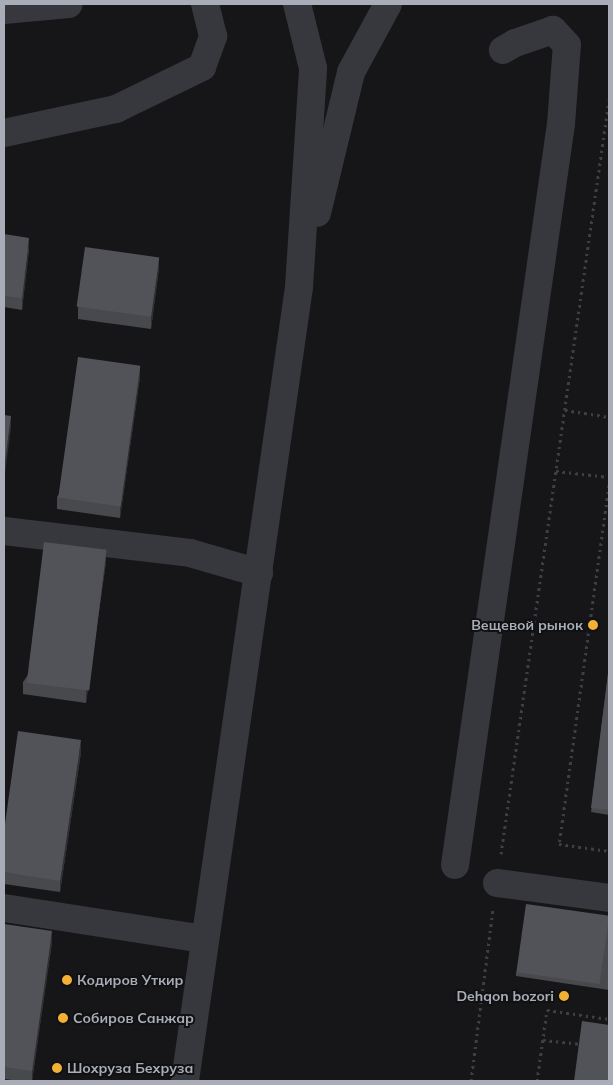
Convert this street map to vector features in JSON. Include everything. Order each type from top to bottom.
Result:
[{"type":"street","points":[[4,10],[69,4]]},
{"type":"street","points":[[4,133],[116,109],[202,67],[213,36],[205,4]]},
{"type":"street","points":[[185,1081],[299,287],[313,68],[297,4]]},
{"type":"street","points":[[299,287],[351,72],[388,4]]},
{"type":"street","points":[[455,865],[561,124],[567,46],[553,30],[515,43],[503,50]]},
{"type":"street","points":[[4,531],[190,553],[258,573]]},
{"type":"street","points":[[497,883],[609,898]]},
{"type":"street","points":[[4,908],[205,939]]},
{"type":"path","points":[[471,1081],[497,883],[609,100]]},
{"type":"path","points":[[564,410],[609,417]]},
{"type":"path","points":[[556,471],[609,477]]},
{"type":"path","points":[[609,485],[559,844],[609,852]]},
{"type":"path","points":[[538,1081],[547,1010],[609,1019]]},
{"type":"path","points":[[599,1027],[600,1018]]},
{"type":"path","points":[[543,1040],[588,1044]]},
{"type":"building","points":[[4,234],[29,238],[22,298],[4,296]]},
{"type":"building","points":[[85,247],[159,257],[151,317],[77,306]]},
{"type":"building","points":[[78,357],[140,366],[121,506],[58,498]]},
{"type":"building","points":[[4,415],[11,416],[4,470]]},
{"type":"building","points":[[44,542],[107,550],[89,691],[27,683]]},
{"type":"building","points":[[609,666],[609,810],[591,808]]},
{"type":"building","points":[[18,731],[81,740],[60,881],[4,872],[4,831]]},
{"type":"building","points":[[526,904],[609,916],[600,984],[516,972]]},
{"type":"building","points":[[4,924],[52,931],[32,1071],[4,1067]]},
{"type":"building","points":[[582,1021],[609,1025],[609,1081],[574,1081]]},
{"type":"place","name":"Вещевой рынок","points":[[593,625]]},
{"type":"place","name":"Кодиров Уткир","points":[[67,980]]},
{"type":"place","name":"Dehqon bozori","points":[[564,996]]},
{"type":"place","name":"Собиров Санжар","points":[[63,1018]]},
{"type":"place","name":"Шохруза Бехруза","points":[[57,1068]]}]
